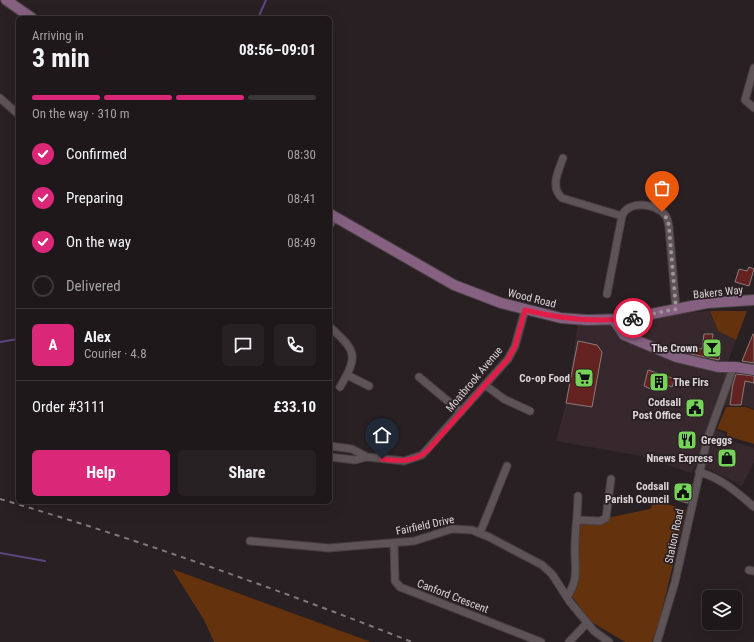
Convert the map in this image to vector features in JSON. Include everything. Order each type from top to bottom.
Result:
[{"type":"street","points":[[6,0],[29,16]]},
{"type":"street","points":[[754,68],[745,100],[754,108]]},
{"type":"street","points":[[0,98],[16,112]]},
{"type":"street","points":[[563,158],[556,181],[558,194],[568,201],[622,216]]},
{"type":"street","points":[[607,294],[622,216],[627,209],[636,205],[656,209],[665,215],[669,227],[676,309]]},
{"type":"street","name":"Wood Road","points":[[332,219],[454,285],[490,299],[525,310],[575,319],[614,320]]},
{"type":"street","name":"Bakers Way","points":[[614,320],[633,318],[723,301],[754,300]]},
{"type":"street","name":"Moatbrook Avenue","points":[[332,457],[355,460],[367,457],[404,461],[417,458],[428,450],[486,385],[511,354],[525,310]]},
{"type":"street","points":[[614,320],[624,335],[676,357],[718,367],[735,367],[754,370]]},
{"type":"street","points":[[332,329],[352,349],[351,362],[347,375],[340,387]]},
{"type":"street","name":"Station Road","points":[[658,642],[675,582],[707,440],[732,371],[735,367]]},
{"type":"street","points":[[347,375],[369,386]]},
{"type":"street","points":[[419,377],[461,412]]},
{"type":"street","points":[[486,385],[504,400],[530,411]]},
{"type":"street","points":[[332,446],[352,449],[367,457]]},
{"type":"street","points":[[480,533],[507,466]]},
{"type":"street","points":[[699,472],[717,479],[754,507]]},
{"type":"street","points":[[577,520],[600,521],[606,518],[611,479]]},
{"type":"street","points":[[567,597],[575,582],[577,574],[575,546],[578,496]]},
{"type":"street","name":"Fairfield Drive","points":[[250,540],[329,548],[394,543],[425,538],[452,529],[466,529],[480,533],[542,565],[552,574],[587,623],[609,642]]},
{"type":"street","name":"Canford Crescent","points":[[394,543],[394,580],[400,587],[541,642]]},
{"type":"street","points":[[569,642],[587,623]]},
{"type":"shaded area","points":[[710,311],[718,331],[736,340],[726,367],[754,374],[754,409],[747,406],[724,405],[715,429],[725,434],[726,439],[754,448],[754,462],[742,486],[697,463],[691,473],[641,456],[556,441],[565,407],[578,323],[627,323],[684,313]]},
{"type":"shaded area","points":[[710,311],[747,311],[736,340],[718,331]]},
{"type":"shaded area","points":[[726,407],[746,407],[754,410],[754,444],[727,436],[727,432],[717,429]]},
{"type":"shaded area","points":[[655,500],[686,510],[660,619],[652,642],[625,642],[590,621],[571,595],[578,577],[577,545],[581,522],[607,522],[611,517],[650,509]]},
{"type":"shaded area","points":[[172,569],[371,642],[214,642],[204,620]]},
{"type":"building","points":[[749,267],[754,269],[749,286],[735,282],[739,269],[747,271]]},
{"type":"building","name":"The Crown","points":[[704,334],[713,334],[712,342],[718,343],[721,347],[719,360],[682,352],[684,346],[702,349]]},
{"type":"building","points":[[753,334],[754,363],[742,361]]},
{"type":"building","name":"Co-op Food","points":[[578,341],[597,345],[602,352],[592,407],[566,403]]},
{"type":"building","name":"The Firs","points":[[648,370],[675,379],[672,387],[667,385],[665,391],[652,386],[651,389],[644,386]]},
{"type":"building","points":[[736,374],[754,376],[754,383],[745,381],[741,405],[730,405],[733,384]]},
{"type":"building","name":"Codsall Parish Council","points":[[681,486],[687,487],[686,496],[689,497],[688,503],[679,501]]},
{"type":"waterway","points":[[259,16],[266,0]]},
{"type":"waterway","points":[[0,342],[16,339]]},
{"type":"waterway","points":[[0,553],[45,561]]},
{"type":"railway","points":[[0,499],[16,504]]},
{"type":"railway","points":[[16,504],[104,531],[208,566],[412,642]]},
{"type":"way so far","points":[[633,318],[676,309],[668,220],[662,212]]},
{"type":"place","name":"The Crown","points":[[712,348]]},
{"type":"place","name":"Co-op Food","points":[[584,378]]},
{"type":"place","name":"The Firs","points":[[659,382]]},
{"type":"place","name":"Codsall Post Office","points":[[695,408]]},
{"type":"place","name":"Greggs","points":[[687,440]]},
{"type":"place","name":"Nnews Express","points":[[727,458]]},
{"type":"place","name":"Codsall Parish Council","points":[[683,492]]},
{"type":"route","points":[[382,459],[397,461],[411,460],[417,458],[428,450],[508,359],[515,346],[525,310],[561,318],[600,321],[633,318]]}]
